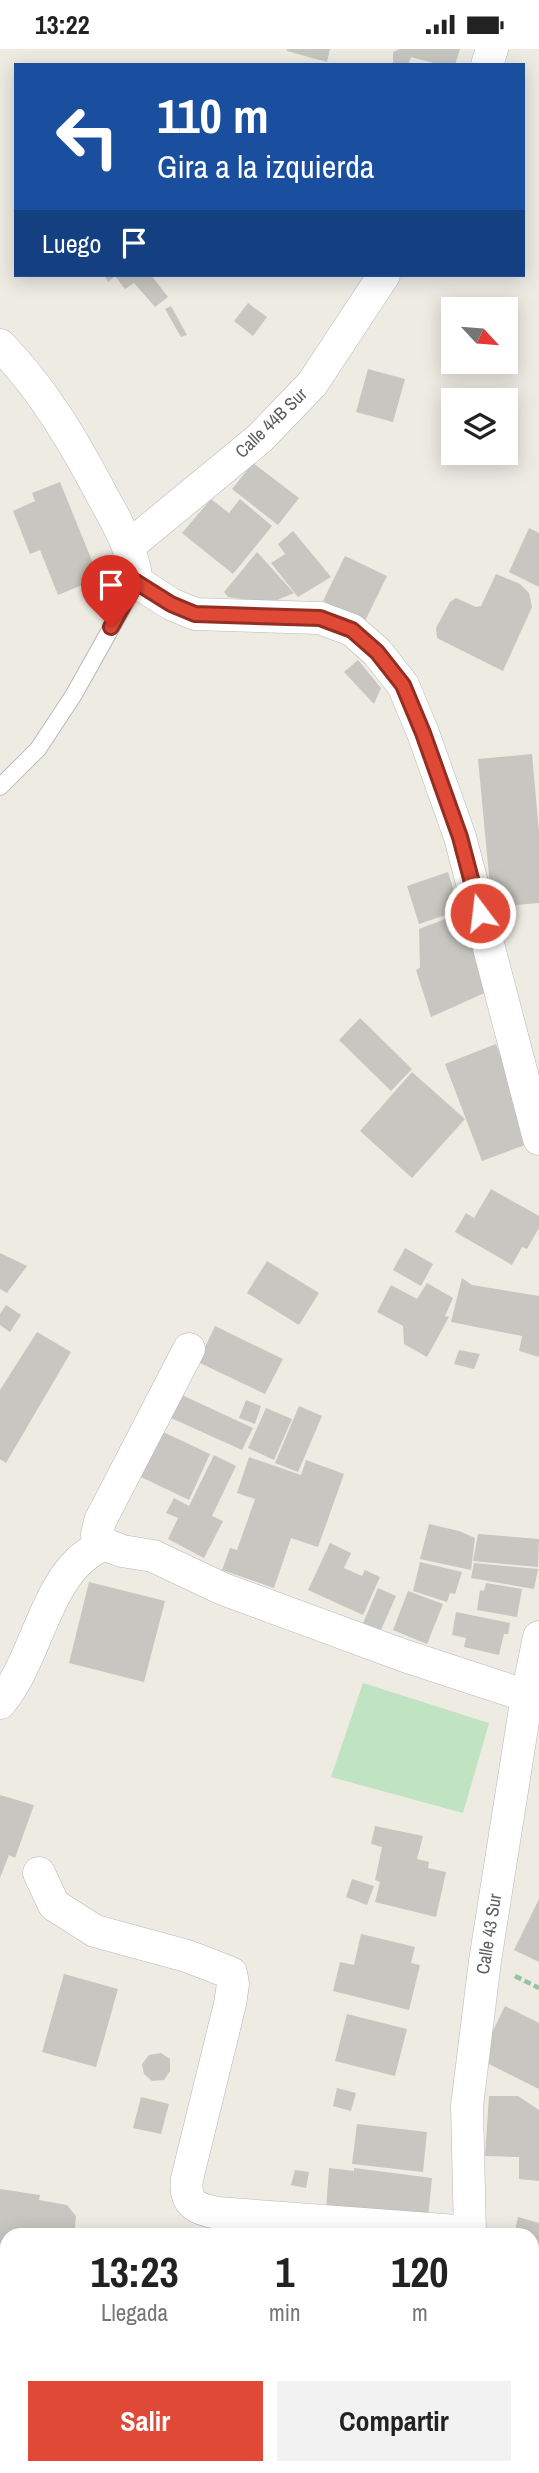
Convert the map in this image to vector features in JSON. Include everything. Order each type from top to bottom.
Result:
[{"type":"street","name":"Calle 44B Sur","points":[[129,546],[260,438],[312,384],[383,277]]},
{"type":"street","points":[[0,345],[18,363],[72,438],[129,546],[136,582],[171,604],[195,614],[320,618],[352,630],[377,652],[403,685],[460,837],[539,1139]]},
{"type":"street","points":[[189,1349],[100,1521],[97,1535],[104,1543],[122,1551],[153,1556],[236,1594],[405,1656],[527,1696]]},
{"type":"street","points":[[0,1703],[19,1672],[66,1579],[76,1564],[104,1543]]},
{"type":"street","name":"Calle 43 Sur","points":[[470,2228],[467,2106],[485,1961],[527,1696],[539,1637]]},
{"type":"street","points":[[39,1873],[54,1905],[95,1931],[187,1956],[231,1973],[233,1984],[230,2004],[187,2179],[185,2193],[192,2204],[204,2211],[218,2213],[407,2228]]},
{"type":"lane","points":[[0,787],[38,749],[73,696],[136,582]]},
{"type":"green space","points":[[363,1683],[489,1723],[463,1813],[331,1777]]},
{"type":"building","points":[[287,49],[330,49],[327,62]]},
{"type":"building","points":[[400,49],[460,49],[456,63],[434,63],[411,57],[409,63],[393,63],[393,52]]},
{"type":"building","points":[[116,277],[153,277],[168,297],[155,307],[134,283],[125,289]]},
{"type":"building","points":[[248,303],[267,317],[253,336],[234,321]]},
{"type":"building","points":[[171,306],[187,335],[181,337],[165,309]]},
{"type":"building","points":[[368,369],[405,379],[393,422],[356,412]]},
{"type":"building","points":[[253,463],[299,498],[278,525],[232,489]]},
{"type":"building","points":[[60,482],[99,578],[58,595],[40,550],[30,554],[13,511],[35,501],[32,493]]},
{"type":"building","points":[[211,499],[229,513],[240,499],[272,526],[233,574],[182,533]]},
{"type":"building","points":[[529,528],[539,533],[539,587],[509,572]]},
{"type":"building","points":[[293,531],[331,577],[298,597],[271,563],[285,554],[278,544]]},
{"type":"building","points":[[257,552],[294,593],[270,603],[228,597],[224,592]]},
{"type":"building","points":[[345,556],[387,576],[363,625],[325,607],[327,603],[323,601]]},
{"type":"building","points":[[496,574],[520,584],[529,593],[532,607],[503,671],[437,638],[436,628],[450,602],[456,598],[476,607],[481,606]]},
{"type":"building","points":[[358,660],[381,688],[374,704],[344,672]]},
{"type":"building","points":[[532,754],[539,832],[539,903],[492,907],[478,759]]},
{"type":"building","points":[[448,872],[460,910],[419,924],[407,886]]},
{"type":"building","points":[[464,912],[489,991],[431,1017],[416,970],[420,968],[419,929]]},
{"type":"building","points":[[360,1018],[412,1069],[391,1091],[339,1040]]},
{"type":"building","points":[[496,1044],[533,1142],[482,1161],[445,1064]]},
{"type":"building","points":[[412,1072],[465,1119],[412,1178],[360,1131]]},
{"type":"building","points":[[491,1189],[539,1216],[539,1228],[527,1249],[522,1247],[512,1265],[455,1232],[466,1213],[474,1218]]},
{"type":"building","points":[[405,1248],[433,1264],[421,1286],[393,1270]]},
{"type":"building","points":[[0,1253],[27,1266],[7,1293],[0,1289]]},
{"type":"building","points":[[267,1261],[319,1293],[299,1325],[247,1293]]},
{"type":"building","points":[[462,1278],[472,1285],[539,1296],[539,1357],[519,1351],[522,1336],[451,1322]]},
{"type":"building","points":[[427,1283],[453,1298],[445,1316],[449,1317],[427,1357],[404,1344],[403,1326],[377,1312],[391,1285],[417,1299]]},
{"type":"building","points":[[6,1305],[21,1315],[10,1332],[0,1325],[0,1314]]},
{"type":"building","points":[[215,1326],[283,1359],[265,1394],[198,1362]]},
{"type":"building","points":[[37,1332],[71,1352],[6,1463],[0,1459],[0,1390]]},
{"type":"building","points":[[459,1350],[480,1354],[474,1369],[454,1364]]},
{"type":"building","points":[[182,1395],[253,1428],[242,1450],[171,1418]]},
{"type":"building","points":[[246,1400],[261,1406],[255,1424],[239,1418]]},
{"type":"building","points":[[299,1406],[322,1416],[298,1472],[275,1463]]},
{"type":"building","points":[[266,1408],[292,1419],[274,1460],[248,1448]]},
{"type":"building","points":[[161,1431],[210,1454],[189,1500],[139,1476]]},
{"type":"building","points":[[214,1455],[236,1466],[212,1516],[223,1521],[204,1558],[168,1539],[178,1518],[166,1513],[174,1498],[189,1506]]},
{"type":"building","points":[[249,1457],[301,1475],[306,1460],[344,1474],[318,1547],[291,1538],[274,1588],[222,1570],[230,1548],[237,1550],[255,1499],[237,1493]]},
{"type":"building","points":[[429,1524],[475,1538],[471,1570],[420,1559]]},
{"type":"building","points":[[478,1534],[539,1539],[538,1567],[473,1561]]},
{"type":"building","points":[[330,1543],[351,1553],[344,1568],[362,1576],[365,1570],[380,1577],[363,1615],[308,1590]]},
{"type":"building","points":[[420,1562],[462,1572],[455,1594],[450,1593],[447,1602],[413,1591]]},
{"type":"building","points":[[474,1563],[538,1569],[534,1589],[471,1578]]},
{"type":"building","points":[[89,1582],[165,1601],[144,1682],[69,1663]]},
{"type":"building","points":[[486,1583],[522,1589],[517,1617],[477,1610],[480,1590],[484,1591]]},
{"type":"building","points":[[378,1588],[396,1596],[381,1630],[363,1623]]},
{"type":"building","points":[[408,1591],[443,1604],[427,1644],[393,1630]]},
{"type":"building","points":[[456,1612],[510,1623],[499,1655],[464,1647],[466,1638],[452,1635]]},
{"type":"building","points":[[0,1795],[34,1805],[15,1858],[9,1855],[0,1878]]},
{"type":"building","points":[[375,1826],[423,1836],[417,1859],[429,1862],[428,1868],[446,1872],[436,1917],[375,1902],[380,1882],[375,1880],[382,1847],[371,1844]]},
{"type":"building","points":[[352,1879],[374,1886],[367,1905],[346,1897]]},
{"type":"building","points":[[539,1899],[539,1962],[514,1950]]},
{"type":"building","points":[[361,1934],[415,1947],[411,1963],[420,1965],[409,2010],[333,1991],[340,1962],[354,1965]]},
{"type":"building","points":[[64,1974],[118,1989],[96,2067],[42,2052]]},
{"type":"building","points":[[505,2006],[539,2023],[539,2089],[479,2059]]},
{"type":"building","points":[[347,2014],[407,2029],[395,2076],[335,2061]]},
{"type":"building","points":[[161,2053],[170,2059],[170,2071],[164,2080],[152,2081],[144,2074],[142,2064],[149,2055]]},
{"type":"building","points":[[337,2088],[356,2093],[351,2111],[333,2106]]},
{"type":"building","points":[[489,2096],[518,2096],[539,2110],[539,2181],[519,2179],[519,2157],[485,2156]]},
{"type":"building","points":[[141,2097],[169,2104],[161,2134],[133,2128]]},
{"type":"building","points":[[357,2124],[427,2132],[423,2172],[352,2164]]},
{"type":"building","points":[[329,2168],[354,2171],[354,2168],[432,2178],[428,2217],[326,2211]]},
{"type":"building","points":[[295,2170],[309,2172],[306,2188],[291,2185]]},
{"type":"building","points":[[0,2189],[40,2195],[39,2200],[67,2205],[76,2216],[75,2228],[0,2228]]},
{"type":"building","points":[[518,2217],[539,2223],[539,2228],[516,2228]]},
{"type":"route","points":[[111,627],[136,582],[171,604],[195,614],[320,618],[352,630],[377,652],[403,685],[460,837],[480,913]]}]
